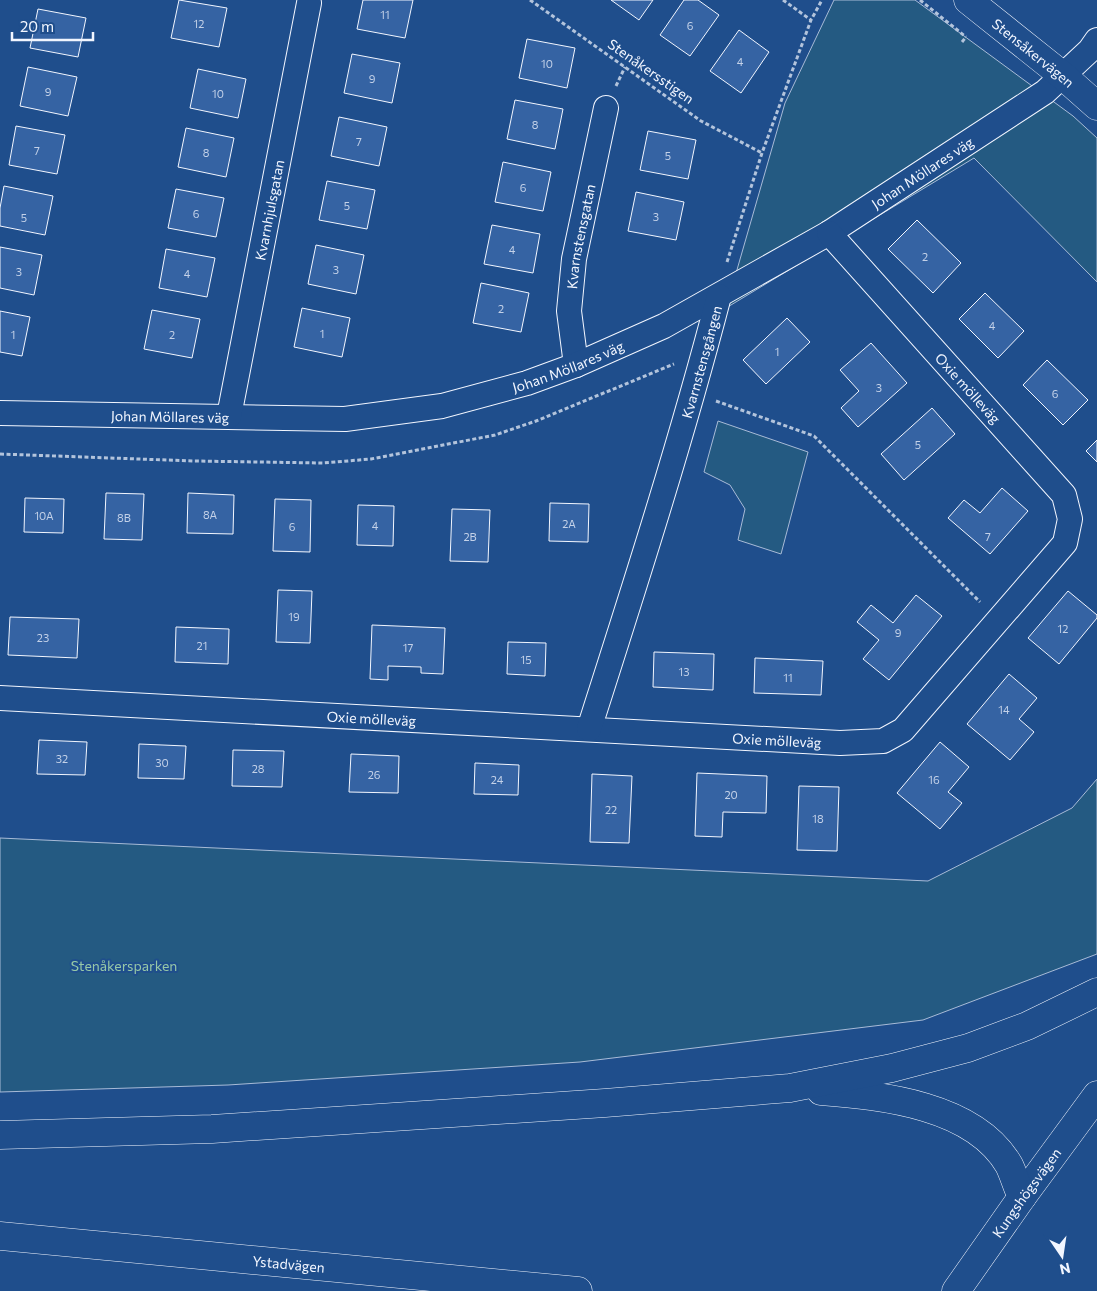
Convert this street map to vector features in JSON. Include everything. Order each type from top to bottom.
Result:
[{"type":"main road","name":"Stensåkervägen","points":[[968,0],[1062,75],[1097,106]]},
{"type":"main road","points":[[0,1135],[212,1129],[605,1103],[790,1088],[892,1068],[968,1048],[1027,1026],[1097,992]]},
{"type":"main road","points":[[790,1088],[860,1094],[903,1101],[940,1112],[971,1128],[994,1146],[1009,1166],[1022,1197]]},
{"type":"main road","name":"Kungshögsvägen","points":[[960,1285],[1097,1095]]},
{"type":"main road","name":"Ystadvägen","points":[[0,1236],[578,1291]]},
{"type":"street","name":"Kvarnhjulsgatan","points":[[228,416],[309,3]]},
{"type":"street","name":"Johan Möllares väg","points":[[0,413],[344,419],[442,406],[527,383],[576,365],[664,326],[829,233],[1045,92],[1090,50],[1097,40]]},
{"type":"street","name":"Kvarnstensgatan","points":[[576,365],[569,311],[574,259],[606,108]]},
{"type":"street","name":"Oxie mölleväg","points":[[0,698],[840,743],[883,741],[903,730],[1065,543],[1070,519],[1064,495],[829,233]]},
{"type":"street","name":"Kvarnstensgången","points":[[588,729],[658,511],[719,296]]},
{"type":"path","name":"Stenåkersstigen","points":[[530,0],[701,121],[762,153]]},
{"type":"path","points":[[784,0],[811,20]]},
{"type":"path","name":"Kvarnstensgången","points":[[719,296],[729,255],[762,153],[811,20],[822,0]]},
{"type":"path","points":[[920,0],[966,37]]},
{"type":"path","points":[[962,42],[969,32]]},
{"type":"path","points":[[693,393],[814,436],[998,620]]},
{"type":"green space","points":[[834,0],[915,0],[1073,116],[1097,138],[1097,282],[974,158],[726,308],[785,103]]},
{"type":"green space","points":[[718,421],[808,452],[781,554],[738,540],[745,509],[730,485],[704,472]]},
{"type":"green space","name":"Stenåkersparken","points":[[1097,779],[1097,954],[923,1020],[580,1062],[228,1085],[0,1092],[0,838],[928,881],[1072,808]]},
{"type":"building","points":[[179,0],[227,8],[219,47],[171,38]]},
{"type":"building","points":[[363,0],[413,0],[405,38],[357,29]]},
{"type":"building","points":[[611,0],[653,0],[639,20]]},
{"type":"building","points":[[684,0],[698,0],[719,15],[690,56],[660,35]]},
{"type":"building","points":[[38,9],[86,18],[78,57],[30,48]]},
{"type":"building","points":[[739,30],[769,52],[741,93],[710,71]]},
{"type":"building","points":[[527,39],[575,48],[567,88],[519,78]]},
{"type":"building","points":[[352,54],[400,63],[392,103],[344,93]]},
{"type":"building","points":[[28,67],[77,77],[68,116],[20,106]]},
{"type":"building","points":[[198,69],[246,79],[238,118],[190,108]]},
{"type":"building","points":[[515,100],[563,109],[555,149],[507,139]]},
{"type":"building","points":[[339,117],[387,127],[379,166],[331,156]]},
{"type":"building","points":[[16,126],[65,135],[57,174],[9,165]]},
{"type":"building","points":[[186,128],[234,138],[226,177],[178,167]]},
{"type":"building","points":[[648,131],[696,140],[688,179],[640,170]]},
{"type":"building","points":[[503,162],[551,172],[543,211],[495,202]]},
{"type":"building","points":[[327,181],[375,190],[367,229],[319,220]]},
{"type":"building","points":[[4,186],[53,196],[45,235],[0,226],[0,208]]},
{"type":"building","points":[[176,189],[224,198],[216,237],[168,228]]},
{"type":"building","points":[[636,192],[684,202],[676,240],[628,231]]},
{"type":"building","points":[[917,220],[961,263],[933,293],[888,249]]},
{"type":"building","points":[[492,225],[540,234],[533,273],[484,264]]},
{"type":"building","points":[[316,245],[364,255],[356,294],[308,284]]},
{"type":"building","points":[[0,247],[42,255],[34,295],[0,288]]},
{"type":"building","points":[[166,249],[215,258],[207,297],[159,288]]},
{"type":"building","points":[[481,283],[529,293],[521,332],[473,323]]},
{"type":"building","points":[[985,293],[1024,331],[998,358],[959,319]]},
{"type":"building","points":[[302,308],[350,318],[342,357],[294,347]]},
{"type":"building","points":[[152,310],[200,319],[192,358],[144,349]]},
{"type":"building","points":[[0,311],[30,317],[22,356],[0,352]]},
{"type":"building","points":[[787,318],[810,342],[766,384],[743,360]]},
{"type":"building","points":[[871,343],[907,383],[858,427],[841,408],[859,391],[840,370]]},
{"type":"building","points":[[1047,360],[1088,400],[1063,425],[1023,385]]},
{"type":"building","points":[[932,408],[955,434],[904,480],[881,454]]},
{"type":"building","points":[[1097,440],[1097,462],[1086,451]]},
{"type":"building","points":[[1002,488],[1028,511],[990,554],[948,518],[964,500],[980,513]]},
{"type":"building","points":[[106,493],[144,494],[142,540],[104,539]]},
{"type":"building","points":[[188,493],[234,495],[233,534],[187,533]]},
{"type":"building","points":[[25,498],[64,499],[63,533],[24,532]]},
{"type":"building","points":[[275,499],[311,500],[310,552],[273,551]]},
{"type":"building","points":[[550,503],[589,504],[588,542],[549,541]]},
{"type":"building","points":[[358,505],[394,506],[393,546],[357,545]]},
{"type":"building","points":[[452,509],[490,510],[488,562],[450,561]]},
{"type":"building","points":[[278,590],[312,591],[310,643],[276,642]]},
{"type":"building","points":[[1068,591],[1097,615],[1097,618],[1059,664],[1028,638]]},
{"type":"building","points":[[916,595],[942,616],[889,680],[863,659],[879,640],[857,622],[871,605],[893,623]]},
{"type":"building","points":[[10,617],[79,619],[77,658],[8,655]]},
{"type":"building","points":[[372,625],[445,628],[443,674],[421,673],[421,667],[388,666],[388,680],[370,679]]},
{"type":"building","points":[[176,627],[229,629],[228,664],[175,662]]},
{"type":"building","points":[[508,642],[546,643],[545,676],[507,674]]},
{"type":"building","points":[[654,652],[714,654],[713,690],[653,687]]},
{"type":"building","points":[[755,658],[823,661],[821,695],[754,693]]},
{"type":"building","points":[[1009,674],[1037,698],[1019,719],[1034,732],[1010,760],[967,724]]},
{"type":"building","points":[[39,740],[87,742],[85,775],[37,774]]},
{"type":"building","points":[[940,742],[969,767],[948,792],[962,803],[940,829],[897,793]]},
{"type":"building","points":[[139,744],[186,746],[184,779],[138,778]]},
{"type":"building","points":[[233,750],[284,751],[282,787],[232,786]]},
{"type":"building","points":[[351,754],[399,756],[398,793],[349,792]]},
{"type":"building","points":[[475,763],[519,765],[518,795],[474,794]]},
{"type":"building","points":[[697,773],[767,776],[766,813],[723,812],[722,837],[695,836]]},
{"type":"building","points":[[592,774],[632,776],[629,843],[590,842]]},
{"type":"building","points":[[799,786],[839,787],[837,851],[797,850]]}]
